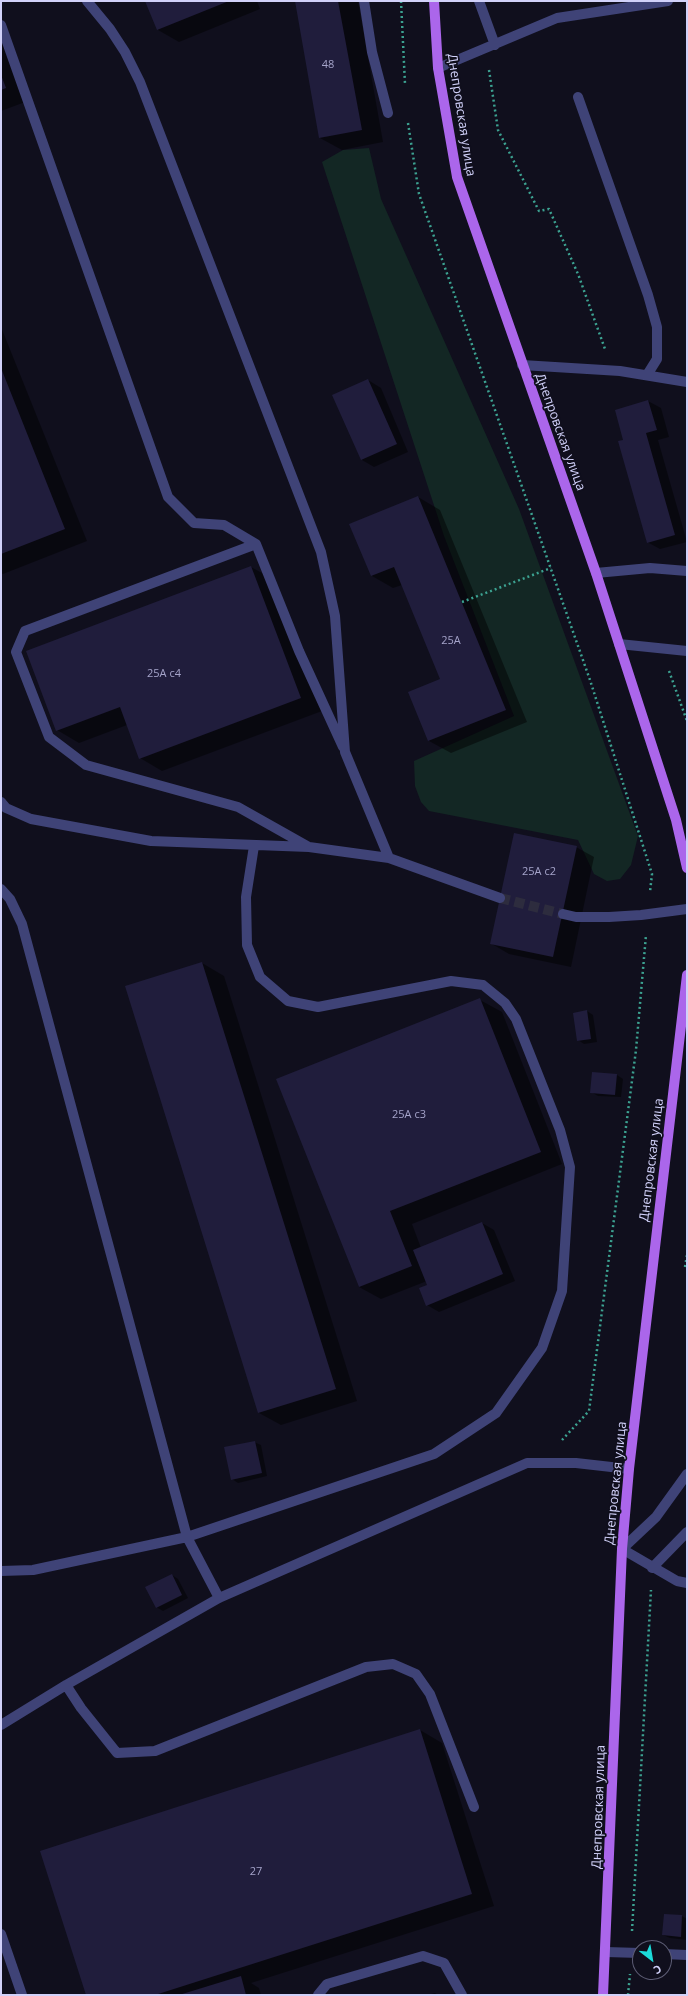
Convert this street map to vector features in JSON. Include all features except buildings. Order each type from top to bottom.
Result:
[{"type":"main road","name":"Днепровская улица","points":[[434,1],[438,68],[457,177],[596,574],[676,820],[687,868]]},
{"type":"main road","name":"Днепровская улица","points":[[603,1995],[622,1549],[629,1469],[687,975]]},
{"type":"lane","points":[[87,1],[114,34],[140,82],[321,552],[336,616],[345,752]]},
{"type":"lane","points":[[364,1],[372,52],[388,113]]},
{"type":"lane","points":[[479,1],[490,47]]},
{"type":"lane","points":[[438,68],[558,18],[668,1]]},
{"type":"lane","points":[[1,25],[168,497],[194,522],[224,525],[256,544],[302,658],[345,752],[388,858]]},
{"type":"lane","points":[[578,98],[648,295],[657,327],[657,359],[648,375]]},
{"type":"lane","points":[[522,365],[613,371],[687,382]]},
{"type":"lane","points":[[256,544],[25,630],[16,652],[49,737],[86,765],[238,807],[309,847]]},
{"type":"lane","points":[[596,574],[650,568],[687,571]]},
{"type":"lane","points":[[619,644],[687,651]]},
{"type":"lane","points":[[1,802],[6,808],[31,819],[151,840],[254,846],[309,847],[388,858],[500,898]]},
{"type":"lane","points":[[1,1571],[34,1570],[186,1537],[434,1454],[496,1412],[542,1348],[562,1291],[570,1167],[560,1130],[516,1019],[505,1003],[483,985],[451,981],[318,1007],[288,1001],[260,976],[247,945],[246,897],[254,846]]},
{"type":"lane","points":[[1,889],[10,899],[22,924],[186,1537],[219,1598]]},
{"type":"lane","points":[[563,914],[576,917],[609,917],[687,909]]},
{"type":"lane","points":[[1,1725],[66,1685],[219,1598],[527,1463],[576,1463],[629,1469]]},
{"type":"lane","points":[[687,1474],[656,1517],[622,1549],[652,1568],[677,1581],[687,1583]]},
{"type":"lane","points":[[652,1568],[687,1532]]},
{"type":"lane","points":[[66,1685],[81,1708],[117,1753],[155,1751],[366,1667],[393,1664],[416,1674],[430,1694],[474,1807]]},
{"type":"lane","points":[[1,1934],[22,1995]]},
{"type":"lane","points":[[606,1952],[632,1953]]},
{"type":"lane","points":[[672,1954],[687,1955]]},
{"type":"lane","points":[[318,1995],[327,1984],[423,1956],[444,1963],[462,1995]]},
{"type":"path","points":[[401,1],[405,91]]},
{"type":"path","points":[[490,47],[498,130],[539,211],[549,209],[578,274],[613,371]]},
{"type":"path","points":[[408,120],[419,194],[590,680],[652,874],[636,1050],[589,1411],[572,1432],[539,1463]]},
{"type":"path","points":[[462,602],[551,568]]},
{"type":"path","points":[[661,648],[687,721]]},
{"type":"path","points":[[685,1267],[687,1255]]},
{"type":"path","points":[[636,1940],[652,1568]]},
{"type":"path","points":[[628,1995],[632,1971]]},
{"type":"green space","points":[[369,148],[381,199],[519,509],[638,836],[631,865],[620,879],[607,881],[594,874],[578,840],[429,811],[421,802],[415,786],[414,761],[514,716],[444,536],[322,162],[343,150]]},
{"type":"tunnel","points":[[500,898],[563,914]]}]
